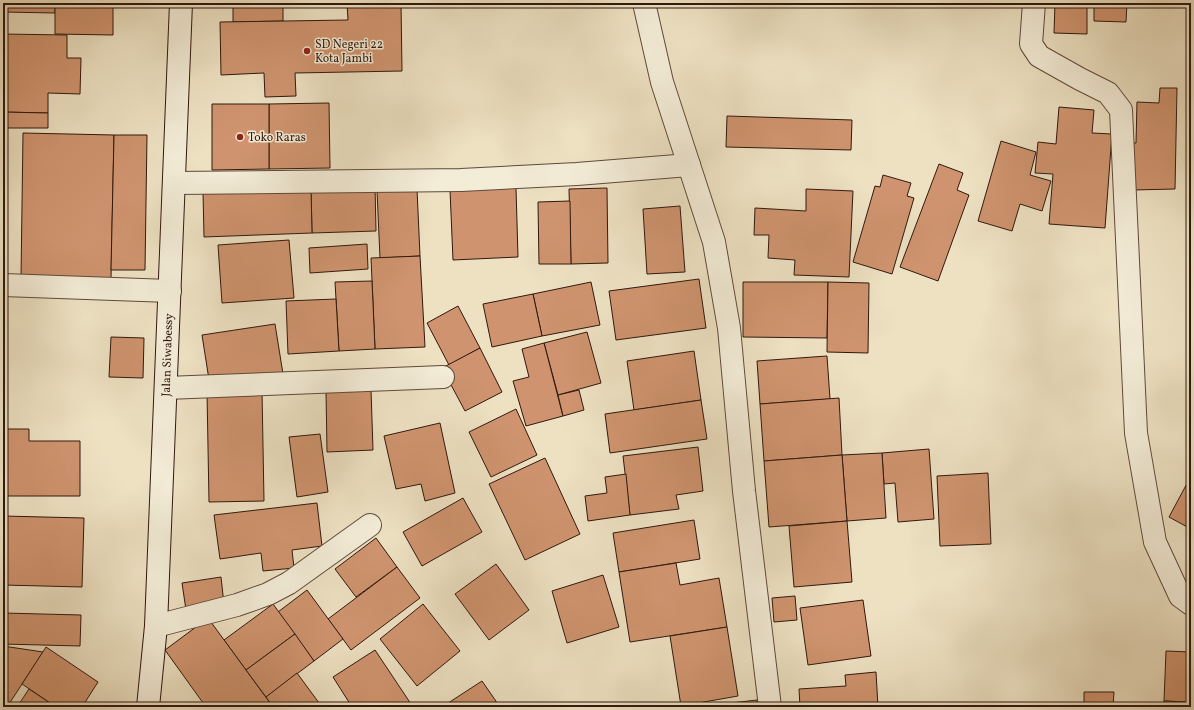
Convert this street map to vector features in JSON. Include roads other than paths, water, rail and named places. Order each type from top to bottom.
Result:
[{"type":"street","name":"Jalan Siwabessy","points":[[148,707],[156,626],[175,183],[181,3]]},
{"type":"street","points":[[644,3],[662,82],[714,242],[729,328],[744,491],[770,707]]},
{"type":"street","points":[[1034,3],[1030,44],[1039,56],[1080,80],[1108,92],[1121,110],[1136,433],[1155,542],[1180,596],[1191,604]]},
{"type":"street","points":[[175,183],[461,180],[577,174],[689,165]]},
{"type":"street","points":[[3,285],[170,291]]},
{"type":"street","points":[[166,388],[443,377]]},
{"type":"street","points":[[156,626],[237,605],[268,594],[289,583],[370,525]]},
{"type":"place","name":"SD Negeri 22 Kota Jambi","points":[[307,51]]},
{"type":"place","name":"Toko Raras","points":[[240,137]]}]
